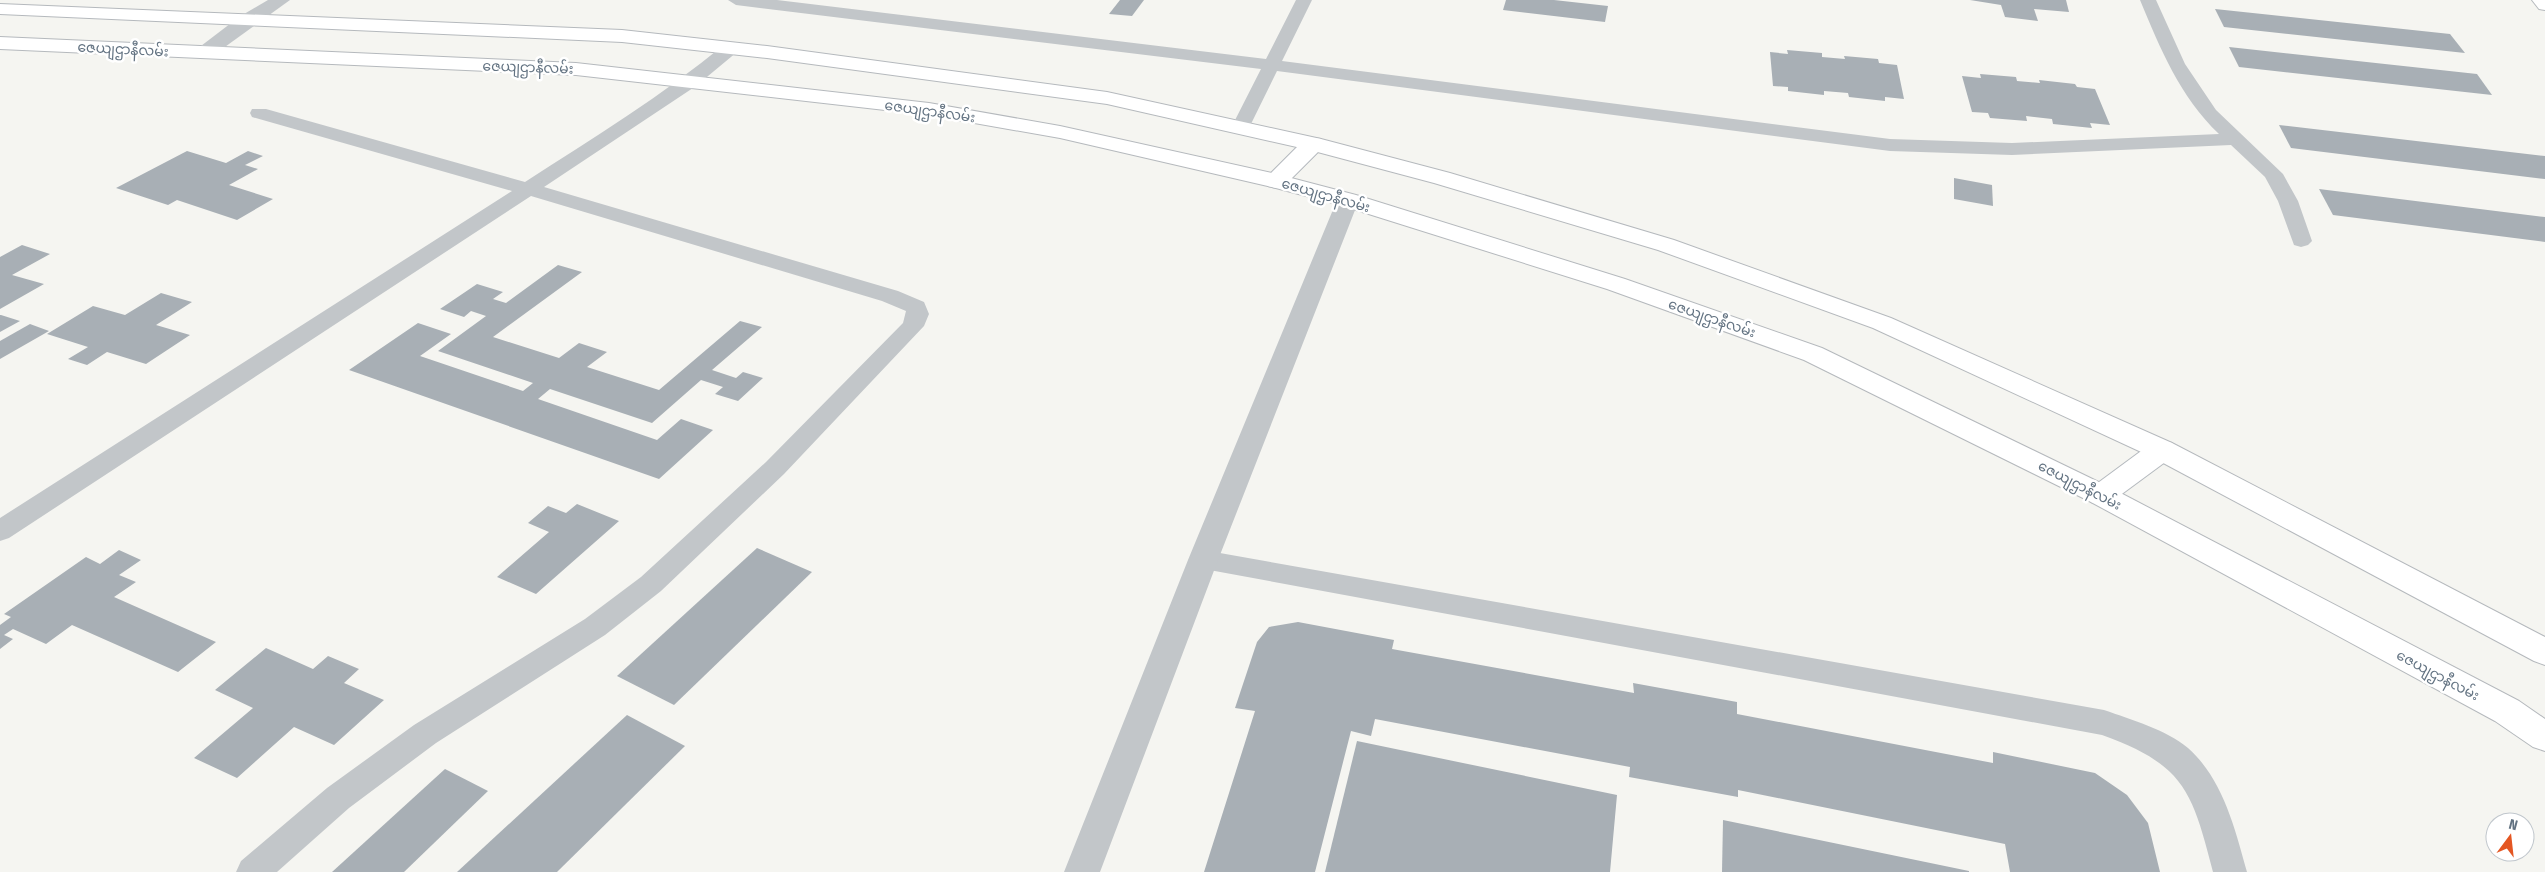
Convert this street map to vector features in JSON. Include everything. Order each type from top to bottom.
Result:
[{"type":"main road","points":[[2541,0],[2545,5]]},
{"type":"main road","points":[[0,9],[622,36],[731,48],[1107,98],[1313,144],[1442,178],[1676,248],[1882,323],[2162,450],[2545,652]]},
{"type":"main road","name":"ဇေယျဌာနီလမ်း","points":[[0,43],[576,69],[930,109],[1060,132],[1276,181],[1348,200],[1616,284],[1813,354],[2102,495],[2507,711],[2545,737]]},
{"type":"main road","points":[[1276,181],[1313,144]]},
{"type":"main road","points":[[2102,495],[2162,450]]},
{"type":"street","points":[[204,53],[246,21],[281,0]]},
{"type":"street","points":[[736,0],[1271,65],[1890,145],[2012,149],[2237,139]]},
{"type":"street","points":[[1240,128],[1304,0]]},
{"type":"street","points":[[2148,0],[2176,64],[2209,114],[2274,174],[2288,201],[2301,241]]},
{"type":"street","points":[[0,532],[690,82],[731,48]]},
{"type":"street","points":[[253,872],[338,798],[425,734],[595,628],[651,584],[775,468],[913,326],[918,314],[916,307],[890,296],[528,189],[259,113]]},
{"type":"street","points":[[1082,872],[1203,560],[1348,200]]},
{"type":"street","points":[[1203,560],[2104,723],[2162,747],[2182,763],[2202,786],[2212,808],[2230,872]]},
{"type":"building","points":[[1120,0],[1144,0],[1132,16],[1109,14]]},
{"type":"building","points":[[1506,0],[1554,0],[1608,6],[1605,22],[1503,10]]},
{"type":"building","points":[[1970,0],[2066,0],[2069,12],[2034,9],[2038,21],[2005,17],[2001,5]]},
{"type":"building","points":[[2215,9],[2450,34],[2465,53],[2224,27]]},
{"type":"building","points":[[2229,47],[2477,74],[2492,95],[2239,67]]},
{"type":"building","points":[[1787,50],[1822,53],[1822,57],[1845,59],[1844,56],[1878,59],[1879,63],[1897,65],[1904,99],[1885,97],[1885,101],[1849,97],[1848,93],[1824,91],[1824,95],[1788,91],[1788,87],[1773,86],[1770,52],[1788,54]]},
{"type":"building","points":[[1980,74],[2016,77],[2017,81],[2040,83],[2039,80],[2075,84],[2077,87],[2095,89],[2110,125],[2090,123],[2092,128],[2053,124],[2052,119],[2026,116],[2027,121],[1990,118],[1988,113],[1972,112],[1962,76],[1981,78]]},
{"type":"building","points":[[2279,125],[2545,156],[2545,179],[2291,148]]},
{"type":"building","points":[[187,151],[226,163],[248,151],[263,156],[245,165],[258,169],[229,185],[273,199],[237,220],[177,200],[168,205],[116,188]]},
{"type":"building","points":[[1954,178],[1992,185],[1993,206],[1954,199]]},
{"type":"building","points":[[2319,189],[2545,217],[2545,242],[2333,215]]},
{"type":"building","points":[[22,245],[50,254],[12,275],[44,284],[0,309],[0,257]]},
{"type":"building","points":[[558,265],[582,272],[493,337],[559,358],[579,343],[607,352],[587,367],[659,390],[740,321],[762,327],[712,370],[736,378],[743,372],[763,378],[738,401],[715,394],[723,387],[701,380],[652,423],[550,389],[538,399],[657,440],[681,419],[713,430],[659,479],[349,370],[418,323],[451,334],[420,356],[523,391],[533,383],[438,351],[486,316],[471,311],[464,317],[440,309],[477,284],[503,292],[493,299],[506,303]]},
{"type":"building","points":[[161,293],[192,302],[156,325],[190,335],[146,364],[107,352],[87,365],[68,359],[88,347],[47,334],[93,306],[125,315]]},
{"type":"building","points":[[1,315],[20,321],[0,332]]},
{"type":"building","points":[[30,324],[49,331],[0,359],[0,341]]},
{"type":"building","points":[[577,504],[619,521],[536,594],[497,577],[549,532],[528,523],[548,506],[566,513]]},
{"type":"building","points":[[757,548],[812,572],[674,705],[617,676]]},
{"type":"building","points":[[119,550],[141,560],[119,575],[136,582],[114,597],[216,642],[178,672],[72,625],[46,644],[13,629],[4,635],[13,639],[0,649],[0,625],[11,617],[4,614],[86,557],[100,564]]},
{"type":"building","points":[[1298,622],[1394,640],[1392,649],[1634,693],[1633,683],[1737,702],[1737,714],[1993,763],[1993,752],[2095,773],[2127,795],[2148,823],[2160,872],[2010,872],[2005,844],[1738,790],[1738,797],[1629,777],[1630,767],[1375,719],[1371,736],[1351,731],[1315,872],[1204,872],[1255,711],[1235,708],[1257,642],[1269,627]]},
{"type":"building","points":[[266,648],[313,669],[328,656],[359,669],[344,683],[384,700],[334,745],[294,727],[237,778],[194,758],[253,708],[215,690]]},
{"type":"building","points":[[627,715],[685,746],[557,872],[457,872]]},
{"type":"building","points":[[1357,741],[1617,795],[1610,872],[1325,872]]},
{"type":"building","points":[[445,769],[488,791],[404,872],[332,872]]},
{"type":"building","points":[[1723,820],[1969,871],[1969,872],[1722,872]]}]
